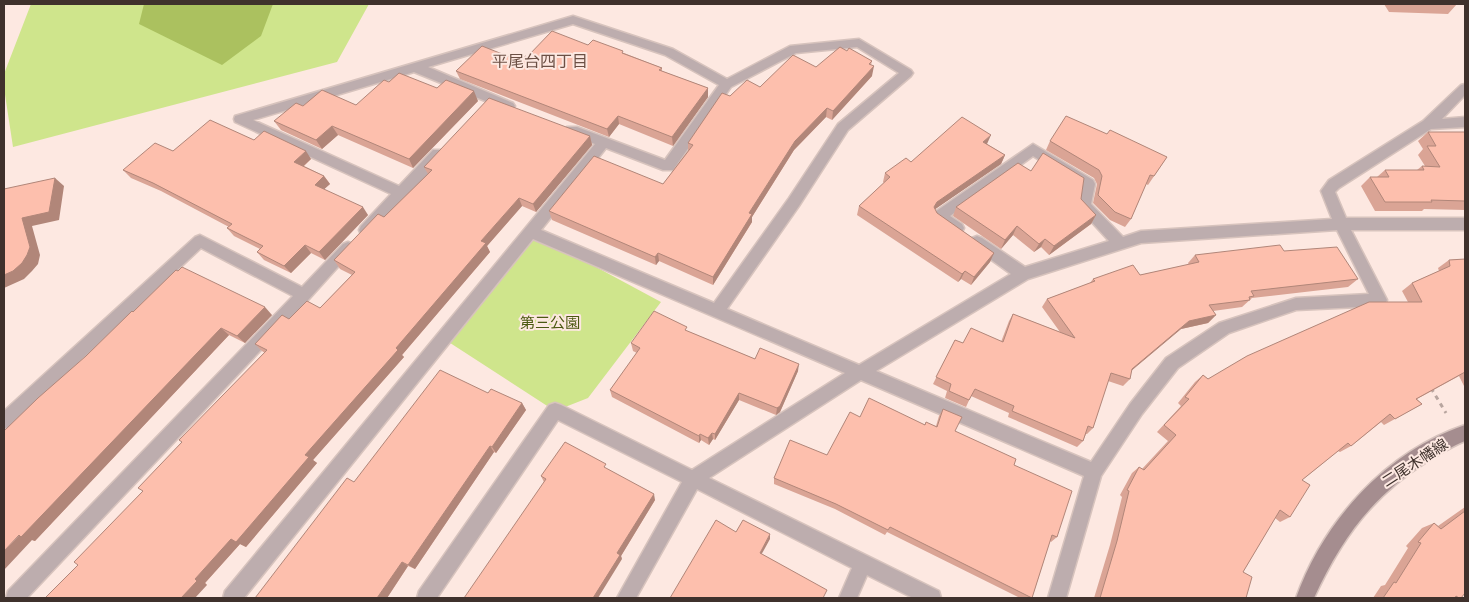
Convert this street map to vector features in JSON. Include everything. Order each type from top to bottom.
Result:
[{"type":"main road","name":"二尾木幡線","points":[[1305,598],[1330,546],[1356,508],[1384,481],[1420,457],[1465,433]]},
{"type":"street","points":[[401,193],[240,119],[573,20],[668,52],[727,84]]},
{"type":"street","points":[[560,125],[668,166],[727,84],[794,49],[859,43],[907,73],[844,127],[717,311]]},
{"type":"street","points":[[415,67],[525,112]]},
{"type":"street","points":[[1057,598],[1094,472],[1136,409],[1172,363],[1224,328],[1296,304],[1380,300],[1341,224],[1328,191],[1334,184],[1428,124],[1465,88]]},
{"type":"street","points":[[477,112],[490,98]]},
{"type":"street","points":[[1428,124],[1465,122]]},
{"type":"street","points":[[232,598],[604,142]]},
{"type":"street","points":[[15,598],[445,146]]},
{"type":"street","points":[[1023,274],[940,216],[1033,149],[1088,184],[1084,206],[1121,244]]},
{"type":"street","points":[[626,598],[693,479],[861,372],[1023,274],[1141,237],[1341,224],[1465,224]]},
{"type":"street","points":[[531,232],[1094,472]]},
{"type":"street","points":[[4,421],[200,241],[304,295]]},
{"type":"street","points":[[426,598],[556,410],[932,598]]},
{"type":"street","points":[[848,598],[863,564]]},
{"type":"path","points":[[1427,381],[1446,413]]},
{"type":"green space","points":[[31,4],[369,4],[337,62],[13,147],[4,88],[4,74]]},
{"type":"green space","points":[[144,4],[273,4],[261,36],[222,65],[139,24]]},
{"type":"green space","name":"第三公園","points":[[531,232],[661,302],[588,398],[555,411],[444,339]]},
{"type":"building","points":[[552,31],[588,45],[593,40],[662,68],[659,70],[708,88],[672,137],[618,116],[607,129],[456,71],[482,46],[520,61],[525,56],[527,57]]},
{"type":"building","points":[[840,47],[847,51],[849,48],[872,61],[869,64],[874,66],[833,111],[827,108],[795,141],[749,213],[752,214],[713,277],[658,253],[655,257],[549,211],[594,156],[663,184],[693,145],[688,143],[722,93],[730,96],[747,80],[760,87],[793,55],[816,67]]},
{"type":"building","points":[[399,73],[437,88],[446,80],[474,91],[409,159],[332,126],[316,140],[274,121],[296,103],[303,106],[322,90],[356,105],[384,80],[389,82]]},
{"type":"building","points":[[489,98],[590,136],[533,204],[519,198],[481,241],[486,243],[396,348],[398,350],[305,455],[309,457],[236,542],[231,539],[195,579],[197,581],[181,598],[45,598],[78,565],[74,562],[143,491],[138,488],[182,442],[179,440],[267,350],[255,344],[282,315],[289,319],[307,301],[320,308],[355,272],[334,260],[378,214],[384,217],[432,170],[424,167]]},
{"type":"building","points":[[1066,116],[1107,134],[1110,130],[1167,157],[1154,176],[1150,175],[1131,219],[1115,212],[1098,195],[1102,176],[1099,170],[1050,141]]},
{"type":"building","points":[[962,117],[991,135],[983,142],[1005,155],[937,202],[934,207],[937,213],[994,253],[974,277],[965,271],[962,274],[859,206],[890,177],[885,173],[906,158],[911,162]]},
{"type":"building","points":[[210,120],[254,140],[264,131],[306,151],[294,162],[324,176],[315,185],[363,207],[319,252],[305,245],[284,266],[257,252],[263,246],[227,228],[232,224],[153,183],[123,170],[155,143],[173,151]]},
{"type":"building","points":[[1428,132],[1465,132],[1465,201],[1385,202],[1370,177],[1389,177],[1385,170],[1424,170],[1422,166],[1440,167],[1427,146],[1436,146]]},
{"type":"building","points":[[1043,153],[1084,178],[1081,199],[1096,215],[1054,246],[1045,239],[1039,244],[1017,226],[1005,240],[956,207],[1018,163],[1031,171]]},
{"type":"building","points":[[55,178],[49,212],[22,218],[30,247],[27,255],[22,263],[13,271],[4,275],[4,189]]},
{"type":"building","points":[[1280,245],[1284,251],[1337,247],[1358,279],[1251,291],[1254,296],[1249,297],[1250,300],[1209,305],[1216,315],[1189,321],[1132,369],[1130,379],[1111,373],[1093,428],[1088,426],[1083,441],[1012,411],[1014,406],[975,389],[969,400],[949,391],[951,384],[936,377],[955,340],[963,343],[971,328],[1003,342],[1013,314],[1075,338],[1047,299],[1095,281],[1093,279],[1133,265],[1140,275],[1199,262],[1195,255]]},
{"type":"building","points":[[1465,259],[1465,372],[1416,399],[1422,404],[1395,419],[1390,414],[1351,446],[1348,443],[1302,480],[1310,485],[1290,517],[1280,510],[1243,572],[1252,577],[1246,598],[1100,598],[1117,541],[1129,491],[1127,490],[1139,467],[1144,470],[1176,435],[1164,425],[1189,399],[1185,397],[1203,375],[1208,379],[1247,356],[1369,302],[1422,302],[1412,283],[1450,266],[1449,260]]},
{"type":"building","points":[[182,267],[265,307],[237,336],[221,328],[21,537],[19,535],[4,551],[4,431],[176,270],[178,271]]},
{"type":"building","points":[[654,311],[687,327],[685,330],[755,359],[760,348],[799,364],[780,406],[777,408],[739,393],[715,434],[712,433],[708,438],[700,434],[699,436],[610,390],[640,348],[631,343]]},
{"type":"building","points":[[440,370],[488,393],[491,389],[522,403],[408,565],[402,562],[377,598],[255,598],[347,478],[354,482]]},
{"type":"building","points":[[869,398],[925,425],[926,422],[937,427],[943,409],[962,417],[955,431],[1016,459],[1014,465],[1072,491],[1057,537],[1052,535],[1032,598],[890,527],[888,530],[836,504],[774,478],[790,440],[827,455],[850,412],[860,417]]},
{"type":"building","points":[[565,442],[606,464],[604,467],[654,494],[617,553],[620,555],[593,598],[464,598],[546,479],[541,476]]},
{"type":"building","points":[[1465,511],[1465,593],[1461,598],[1456,596],[1455,598],[1383,598],[1394,582],[1396,583],[1421,543],[1418,542],[1434,523],[1441,529]]},
{"type":"building","points":[[716,520],[736,532],[743,520],[770,534],[760,553],[827,590],[823,598],[670,598]]},
{"type":"district","name":"平尾台四丁目","points":[[540,61]]}]
